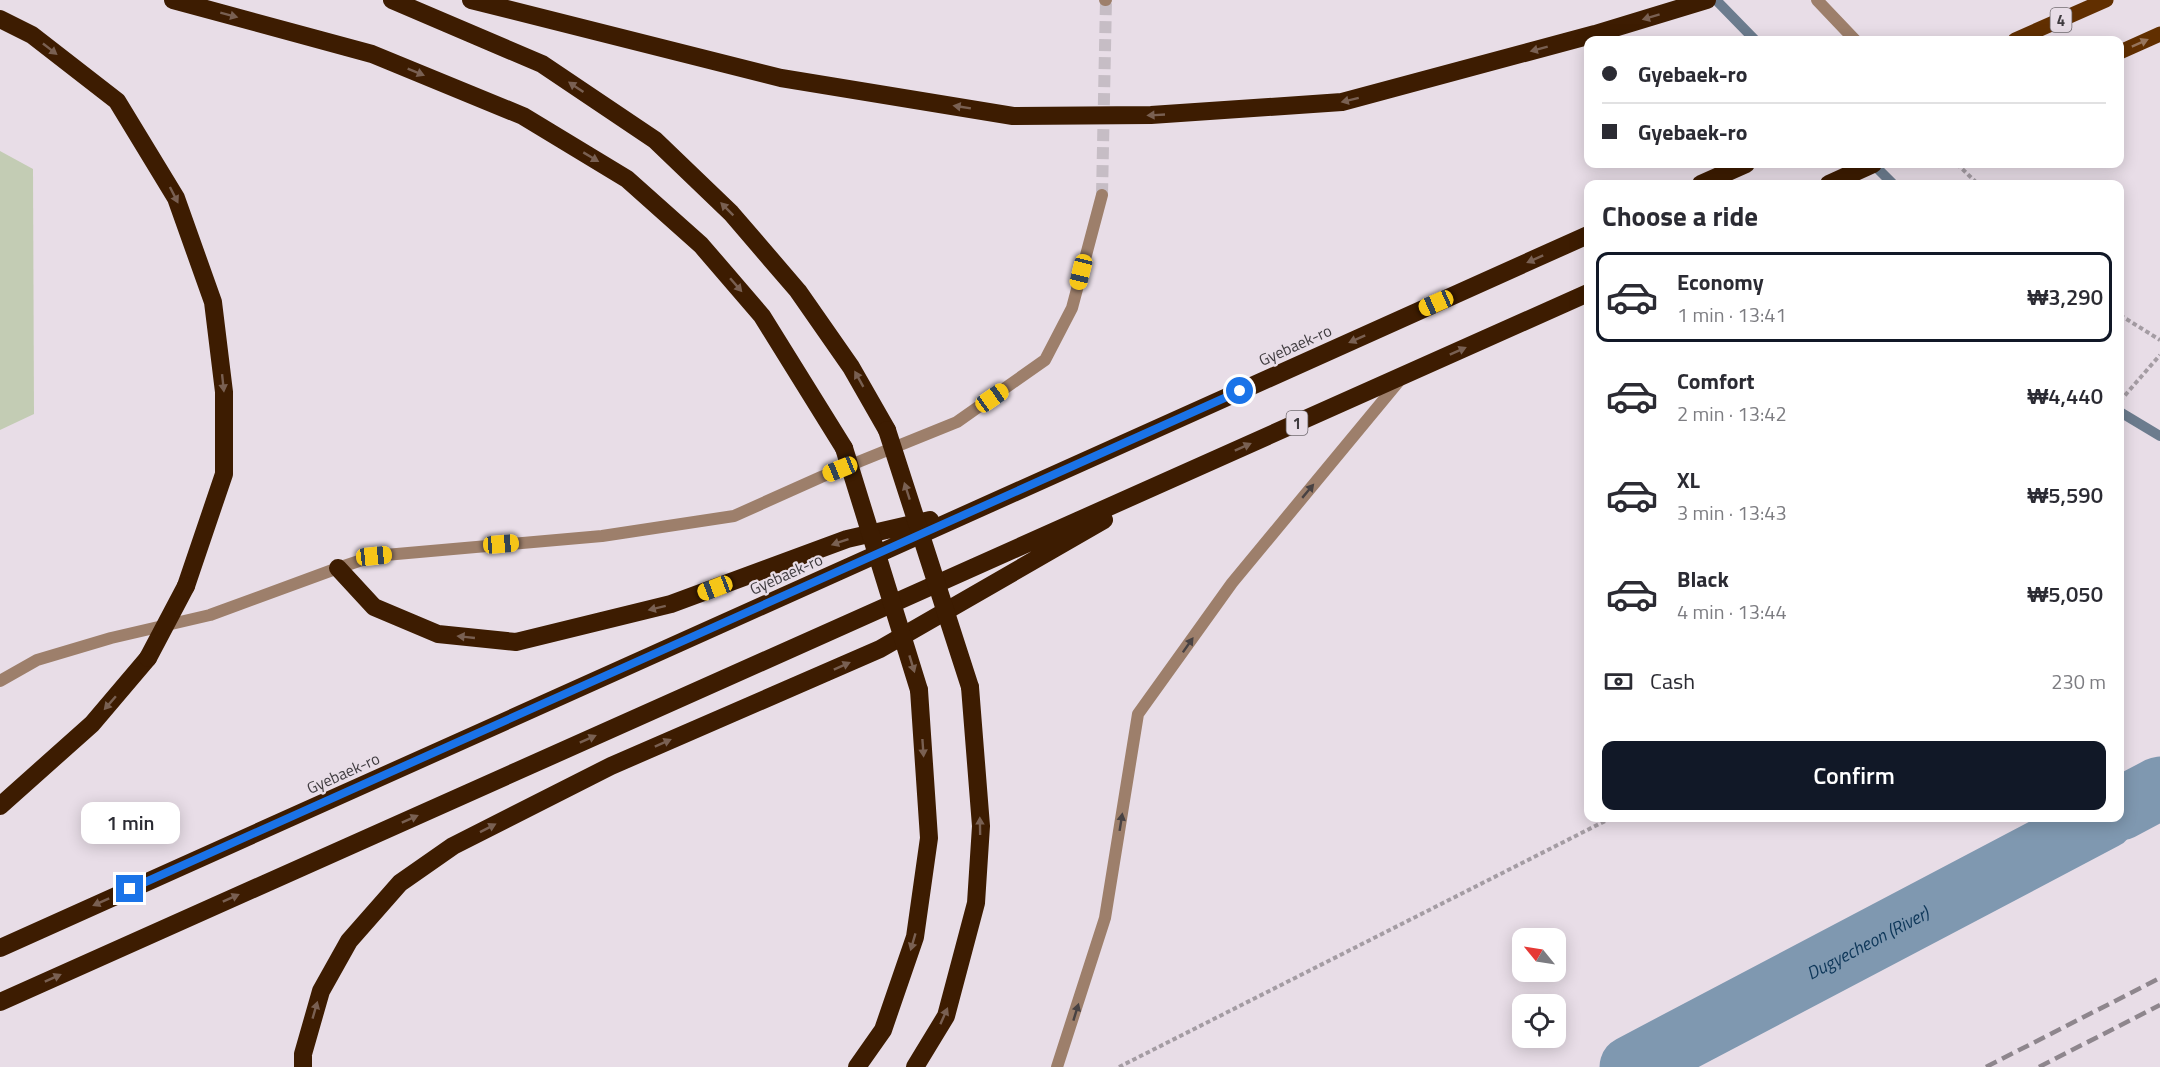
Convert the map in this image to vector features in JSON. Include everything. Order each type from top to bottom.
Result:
[{"type":"highway","points":[[173,0],[372,54],[523,116],[627,179],[701,245],[762,316],[844,448],[919,690],[928,838],[915,936],[883,1030],[857,1067]]},
{"type":"highway","points":[[392,0],[542,64],[656,140],[731,213],[798,291],[852,367],[887,430],[970,687],[981,826],[976,903],[946,1016],[915,1067]]},
{"type":"highway","points":[[471,0],[781,78],[1013,116],[1151,115],[1342,102],[1584,37]]},
{"type":"highway","points":[[1588,36],[1707,0]]},
{"type":"highway","points":[[0,19],[32,35],[117,101],[176,198],[213,302],[224,392],[224,474],[186,585],[148,658],[92,724],[0,806]]},
{"type":"highway","points":[[1710,180],[1737,168]]},
{"type":"highway","points":[[1838,180],[1864,168]]},
{"type":"highway","name":"Gyebaek-ro","points":[[0,948],[1584,237]]},
{"type":"highway","name":"1","points":[[1189,471],[1584,295]]},
{"type":"highway","points":[[0,1002],[1189,471]]},
{"type":"highway","points":[[303,1067],[303,1054],[321,991],[349,941],[400,883],[453,846],[611,766],[880,649],[1189,471]]},
{"type":"highway","points":[[338,568],[374,607],[438,634],[516,642],[671,604],[847,539],[979,509]]},
{"type":"main road","name":"4","points":[[2024,36],[2106,0]]},
{"type":"main road","points":[[2124,50],[2160,34]]},
{"type":"street","points":[[1817,0],[1851,36]]},
{"type":"street","points":[[0,681],[37,660],[111,638],[210,615],[374,556],[602,536],[734,516],[821,477],[957,423],[1045,360],[1072,308],[1102,195]]},
{"type":"street","points":[[1057,1067],[1105,918],[1138,714],[1232,583],[1404,375]]},
{"type":"path","points":[[1961,168],[1974,180]]},
{"type":"path","points":[[2124,318],[2160,340]]},
{"type":"path","points":[[2124,396],[2159,356]]},
{"type":"path","points":[[1119,1067],[1603,822]]},
{"type":"green space","points":[[0,151],[33,169],[34,414],[0,430]]},
{"type":"waterway","points":[[1716,0],[1751,36]]},
{"type":"waterway","points":[[1877,168],[1889,180]]},
{"type":"waterway","points":[[2124,414],[2160,436]]},
{"type":"waterway","name":"Dugyecheon (River)","points":[[2124,807],[2160,788]]},
{"type":"waterway","name":"Dugyecheon (River)","points":[[1631,1067],[2096,822]]},
{"type":"tunnel","points":[[1102,195],[1106,0]]},
{"type":"railway","points":[[1986,1067],[2160,978]]},
{"type":"railway","points":[[2039,1067],[2160,1005]]},
{"type":"route","points":[[130,889],[1240,391]]}]
